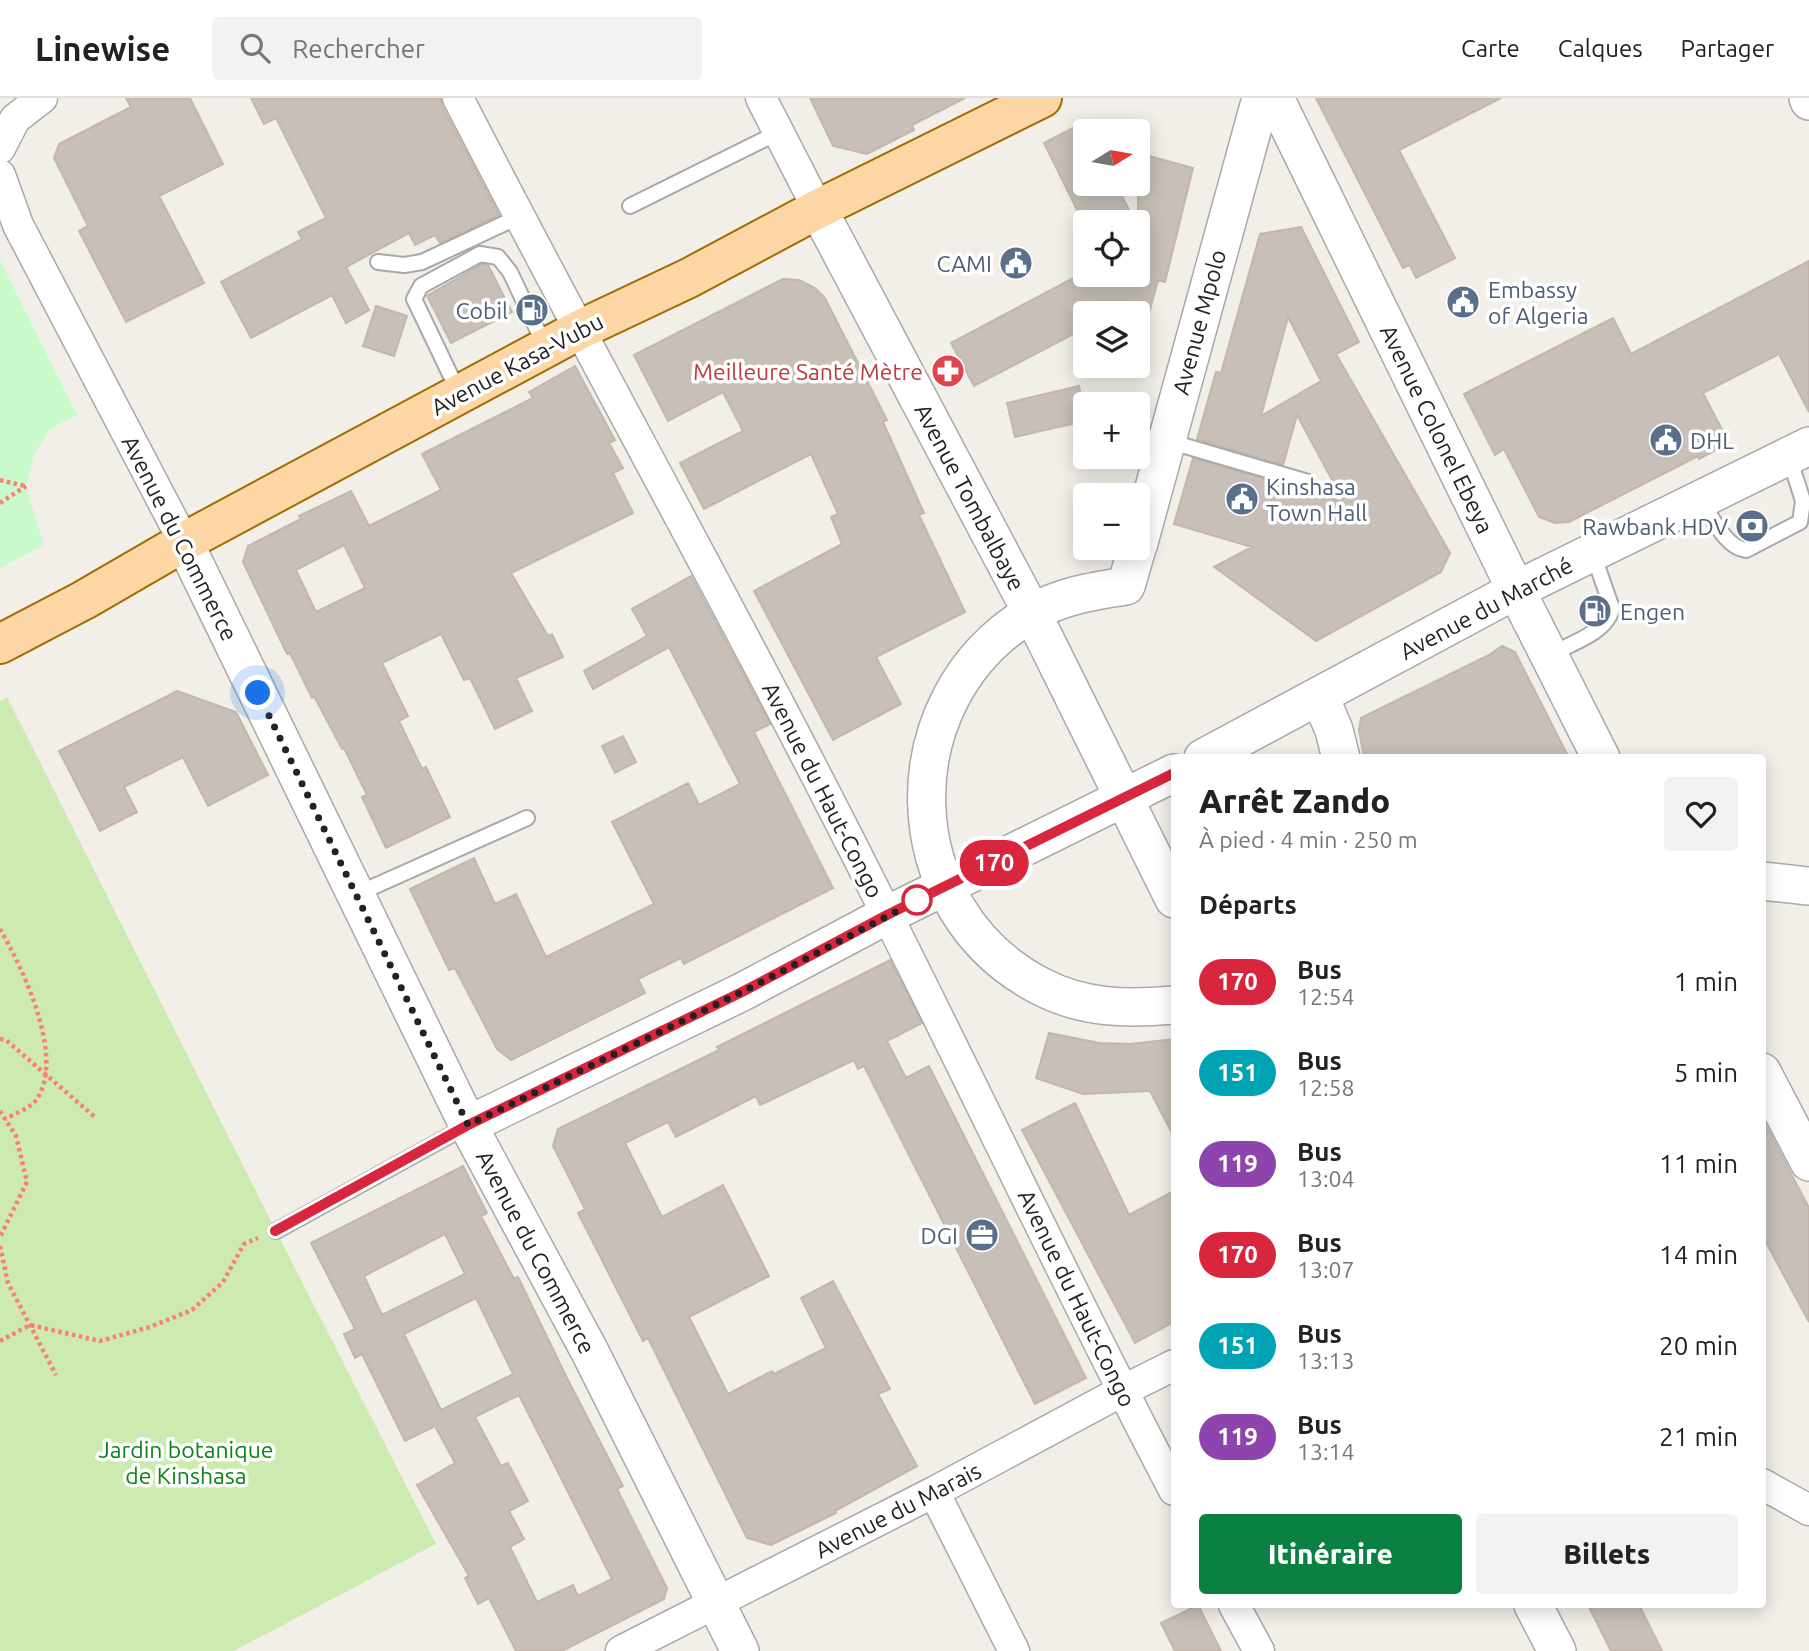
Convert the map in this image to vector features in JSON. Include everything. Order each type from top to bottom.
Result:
[{"type":"main road","name":"Avenue Kasa-Vubu","points":[[0,644],[579,330],[689,278],[818,209],[1042,98]]},
{"type":"street","points":[[3,141],[15,119],[42,98]]},
{"type":"street","name":"Avenue du Haut-Congo","points":[[458,98],[730,610],[887,915],[1122,1391],[1171,1484]]},
{"type":"street","name":"Avenue Tombalbaye","points":[[761,98],[1032,613],[1171,893]]},
{"type":"street","name":"Avenue Mpolo","points":[[1150,501],[1261,98]]},
{"type":"street","name":"Avenue Colonel Ebeya","points":[[1275,98],[1599,754]]},
{"type":"street","name":"Avenue du Commerce","points":[[0,175],[18,225],[184,542],[468,1125],[590,1352],[740,1651]]},
{"type":"street","name":"Avenue du Marché","points":[[1211,754],[1516,590],[1799,451]]},
{"type":"street","name":"Avenue Mpolo","points":[[1032,613],[1077,594],[1126,586],[1133,560]]},
{"type":"street","points":[[1032,613],[999,635],[972,664],[950,696],[935,733],[927,771],[925,811],[932,849],[945,887],[969,927],[1001,960],[1040,986],[1083,1002],[1129,1009],[1171,1005]]},
{"type":"street","points":[[1320,697],[1334,730],[1340,754]]},
{"type":"street","points":[[468,1125],[742,992],[887,915],[1171,775]]},
{"type":"street","points":[[1766,881],[1809,886]]},
{"type":"street","points":[[1766,1080],[1809,1162]]},
{"type":"street","name":"Avenue du Marais","points":[[621,1651],[934,1492],[1171,1367]]},
{"type":"street","points":[[1766,1486],[1809,1510]]},
{"type":"street","points":[[934,1492],[1014,1651]]},
{"type":"street","points":[[1236,1608],[1259,1651]]},
{"type":"street","points":[[1535,1608],[1557,1651]]},
{"type":"lane","points":[[630,206],[779,132]]},
{"type":"lane","points":[[378,262],[404,265],[422,262],[520,216]]},
{"type":"lane","points":[[460,394],[414,299],[421,286],[480,254],[498,257],[510,272],[546,348]]},
{"type":"lane","points":[[1167,440],[1308,482]]},
{"type":"lane","points":[[1700,499],[1731,544],[1746,550],[1800,522],[1803,501],[1799,451]]},
{"type":"lane","points":[[1549,655],[1600,627],[1611,616],[1612,608],[1592,553]]},
{"type":"lane","points":[[355,895],[527,818]]},
{"type":"lane","points":[[275,1231],[468,1125]]},
{"type":"path","points":[[0,480],[26,486],[0,503]]},
{"type":"path","points":[[0,929],[41,1018],[47,1076],[36,1101],[5,1119]]},
{"type":"path","points":[[0,1039],[6,1040],[96,1118]]},
{"type":"path","points":[[0,1111],[16,1136],[27,1182],[0,1237]]},
{"type":"path","points":[[0,1341],[30,1325],[100,1341],[150,1327],[192,1310],[223,1282],[244,1244],[275,1231]]},
{"type":"path","points":[[0,1246],[8,1283],[55,1375]]},
{"type":"green space","points":[[0,260],[77,415],[51,428],[34,454],[26,486],[44,545],[0,568]]},
{"type":"green space","name":"Jardin botanique de Kinshasa","points":[[7,697],[436,1544],[234,1651],[0,1651],[0,701]]},
{"type":"building","points":[[126,98],[190,98],[223,164],[159,196],[204,283],[126,322],[79,231],[88,226],[54,158],[59,144],[131,107]]},
{"type":"building","points":[[251,98],[441,98],[442,106],[499,215],[440,243],[435,235],[415,245],[409,233],[346,267],[369,310],[346,323],[332,295],[251,338],[221,282],[302,239],[298,232],[326,218],[276,118],[264,124]]},
{"type":"building","points":[[810,98],[965,98],[912,125],[914,130],[867,154],[833,146]]},
{"type":"building","points":[[1316,98],[1501,98],[1399,150],[1455,258],[1416,278],[1410,265],[1403,268]]},
{"type":"building","points":[[1073,128],[1073,196],[1122,196],[1129,210],[1077,210],[1044,143]]},
{"type":"building","points":[[1150,156],[1193,168],[1165,282],[1158,280],[1150,310],[1150,301],[1073,301],[1073,334],[974,386],[951,343],[1073,278],[1073,287],[1150,287],[1150,210],[1138,210],[1138,196],[1150,196]]},
{"type":"building","name":"Kinshasa Town Hall","points":[[1301,227],[1359,342],[1336,354],[1450,553],[1441,572],[1316,641],[1214,567],[1252,547],[1174,524],[1193,458],[1344,502],[1297,415],[1283,465],[1197,439],[1216,372],[1221,373],[1260,234]],"holes":[[[1288,317],[1321,381],[1261,416]]]},
{"type":"building","points":[[1809,261],[1809,412],[1779,354],[1703,393],[1729,443],[1569,522],[1555,523],[1539,517],[1504,449],[1495,455],[1464,394],[1613,318],[1631,354]]},
{"type":"building","points":[[482,264],[488,265],[512,312],[451,343],[427,296]]},
{"type":"building","points":[[783,279],[799,280],[815,288],[825,298],[887,420],[883,422],[924,513],[919,515],[965,612],[876,657],[901,704],[833,740],[754,591],[842,544],[831,517],[838,514],[811,454],[704,509],[680,463],[743,431],[723,392],[668,421],[634,355]]},
{"type":"building","points":[[376,306],[407,316],[394,356],[363,346]]},
{"type":"building","points":[[575,366],[615,440],[609,443],[623,468],[613,473],[633,513],[511,573],[548,636],[552,634],[563,657],[516,678],[532,711],[495,729],[470,678],[464,680],[441,634],[382,663],[408,716],[399,721],[422,769],[426,767],[450,817],[386,848],[362,797],[367,795],[344,748],[342,749],[314,696],[312,698],[290,653],[287,654],[243,562],[248,546],[301,519],[299,516],[351,491],[369,526],[441,490],[422,454],[533,398],[529,392]],"holes":[[[344,545],[365,588],[316,612],[296,570]]]},
{"type":"building","points":[[1079,386],[1080,392],[1073,392],[1073,424],[1015,437],[1007,403]]},
{"type":"building","points":[[691,576],[770,724],[754,732],[833,888],[684,964],[681,958],[638,979],[645,993],[511,1060],[497,1049],[455,968],[449,970],[410,889],[474,858],[495,904],[516,894],[546,957],[654,904],[612,822],[688,783],[699,805],[740,784],[669,647],[593,689],[584,671],[647,636],[632,609]]},
{"type":"building","points":[[1502,646],[1515,652],[1567,754],[1363,754],[1359,730],[1361,718],[1489,655]]},
{"type":"building","points":[[177,691],[236,712],[268,775],[208,806],[183,757],[124,787],[137,812],[100,831],[59,751]]},
{"type":"building","points":[[623,736],[636,762],[615,773],[602,746]]},
{"type":"building","points":[[890,960],[922,1023],[887,1041],[906,1078],[929,1066],[1086,1378],[1035,1404],[864,1066],[858,1069],[854,1060],[760,1105],[756,1096],[676,1137],[668,1122],[625,1143],[662,1217],[723,1185],[769,1276],[689,1317],[728,1394],[772,1371],[774,1374],[826,1348],[801,1298],[833,1281],[890,1389],[878,1394],[917,1466],[835,1511],[836,1513],[771,1545],[747,1538],[648,1338],[643,1341],[578,1213],[585,1209],[553,1146],[558,1129],[719,1050],[717,1047]]},
{"type":"building","points":[[1049,1033],[1100,1043],[1130,1044],[1171,1039],[1171,1131],[1150,1091],[1083,1094],[1036,1078]]},
{"type":"building","points":[[1075,1103],[1129,1215],[1171,1193],[1171,1324],[1135,1343],[1022,1130]]},
{"type":"building","points":[[1766,1126],[1809,1208],[1809,1322],[1766,1242]]},
{"type":"building","points":[[463,1166],[487,1213],[481,1216],[514,1279],[518,1277],[623,1486],[617,1489],[667,1588],[664,1599],[562,1651],[516,1651],[489,1598],[478,1604],[465,1578],[469,1576],[417,1485],[455,1463],[435,1426],[405,1441],[362,1354],[355,1358],[344,1334],[355,1329],[311,1243]],"holes":[[[445,1234],[465,1274],[382,1315],[364,1276]],[[476,1298],[513,1374],[441,1410],[404,1334]],[[519,1395],[612,1579],[578,1596],[573,1585],[537,1602],[510,1547],[524,1539],[509,1511],[528,1501],[508,1463],[501,1466],[475,1417]]]},
{"type":"building","points":[[1192,1608],[1200,1608],[1221,1651],[1175,1651],[1161,1623]]},
{"type":"building","points":[[1590,1608],[1640,1608],[1662,1651],[1611,1651]]},
{"type":"bus line","name":"170","points":[[275,1231],[468,1125],[742,992],[887,915],[1171,775]]},
{"type":"place","name":"CAMI","points":[[1016,263]]},
{"type":"place","name":"Embassy of Algeria","points":[[1463,302]]},
{"type":"place","name":"Cobil","points":[[532,310]]},
{"type":"place","name":"Meilleure Santé Mètre","points":[[948,371]]},
{"type":"place","name":"DHL","points":[[1666,440]]},
{"type":"place","name":"Kinshasa Town Hall","points":[[1242,499]]},
{"type":"place","name":"Rawbank HDV","points":[[1752,526]]},
{"type":"place","name":"Engen","points":[[1595,611]]},
{"type":"place","name":"DGI","points":[[982,1235]]},
{"type":"route","points":[[258,693],[468,1125],[742,992],[926,896],[917,900]]}]
